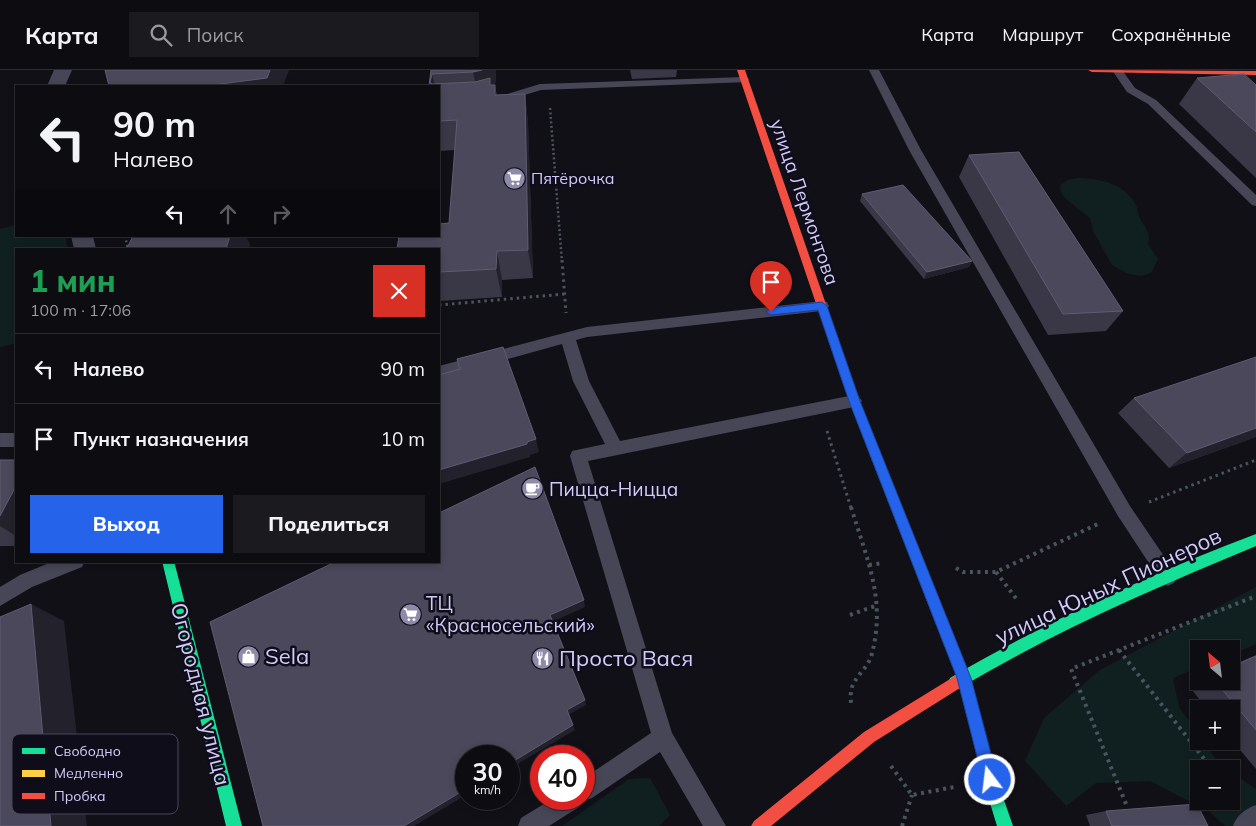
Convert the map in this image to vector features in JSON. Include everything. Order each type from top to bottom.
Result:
[{"type":"street","points":[[56,85],[63,70]]},
{"type":"street","points":[[1092,70],[1255,74]]},
{"type":"street","name":"улица Лермонтова","points":[[742,75],[854,401],[964,678],[990,780],[1005,826]]},
{"type":"street","name":"улица Юных Пионеров","points":[[759,826],[869,737],[964,678],[1043,633],[1256,540]]},
{"type":"street","name":"Огородная улица","points":[[168,563],[234,826]]},
{"type":"lane","points":[[616,70],[619,84]]},
{"type":"lane","points":[[874,70],[920,159],[1124,511],[1168,577]]},
{"type":"lane","points":[[1116,70],[1131,90],[1152,102],[1256,202]]},
{"type":"lane","points":[[488,103],[540,87],[619,84],[742,75]]},
{"type":"lane","points":[[440,372],[587,332],[822,306]]},
{"type":"lane","points":[[568,338],[573,363],[592,406],[616,448]]},
{"type":"lane","points":[[715,826],[662,738],[578,456],[854,401]]},
{"type":"lane","points":[[0,440],[15,440]]},
{"type":"lane","points":[[0,597],[26,581],[71,563]]},
{"type":"lane","points":[[595,783],[662,738]]},
{"type":"lane","points":[[530,826],[554,810]]},
{"type":"lane","points":[[1244,826],[1256,816]]},
{"type":"path","points":[[549,87],[568,338]]},
{"type":"path","points":[[529,177],[556,176]]},
{"type":"path","points":[[440,305],[564,294]]},
{"type":"path","points":[[955,567],[963,572],[996,572],[1124,511],[1256,460]]},
{"type":"path","points":[[996,572],[1018,601]]},
{"type":"path","points":[[1126,804],[1072,669],[1256,596]]},
{"type":"path","points":[[850,615],[878,605]]},
{"type":"path","points":[[1119,650],[1205,760]]},
{"type":"path","points":[[891,766],[912,795]]},
{"type":"path","points":[[912,795],[960,786]]},
{"type":"path","points":[[902,826],[912,795]]},
{"type":"shaded area","points":[[1078,178],[1103,181],[1111,184],[1118,187],[1131,198],[1148,232],[1148,244],[1158,259],[1151,273],[1140,276],[1126,273],[1112,265],[1093,231],[1090,218],[1061,193],[1060,185],[1068,180]]},
{"type":"shaded area","points":[[15,225],[15,237],[66,237],[67,248],[15,248],[15,343],[0,347],[0,229]]},
{"type":"shaded area","points":[[1256,587],[1256,644],[1240,651],[1240,640],[1190,640],[1190,671],[1173,678],[1179,707],[1190,722],[1190,750],[1209,750],[1217,760],[1190,760],[1190,802],[1150,781],[1096,783],[1066,806],[1025,761],[1044,718],[1100,670]]},
{"type":"shaded area","points":[[650,778],[670,815],[659,826],[562,826],[585,810],[595,810],[595,803],[629,779]]},
{"type":"shaded area","points":[[1240,778],[1256,789],[1256,826],[1225,826],[1206,810],[1240,810]]},
{"type":"building","points":[[105,70],[270,70],[267,78],[213,85],[109,85]]},
{"type":"building","points":[[431,70],[482,70],[432,74],[430,82],[432,84],[475,82],[490,78],[490,85],[495,85],[495,95],[525,94],[528,250],[497,251],[496,269],[440,272],[440,248],[397,248],[399,237],[440,237],[440,224],[449,223],[457,120],[440,121],[440,85],[429,85]]},
{"type":"building","points":[[1244,74],[1256,85],[1256,132],[1197,78]]},
{"type":"building","points":[[1019,152],[1123,311],[1063,314],[969,155]]},
{"type":"building","points":[[903,185],[972,261],[927,272],[862,194]]},
{"type":"building","points":[[132,237],[230,237],[226,248],[127,248]]},
{"type":"building","points":[[503,347],[536,439],[527,442],[527,444],[440,470],[440,375],[460,369],[457,359]]},
{"type":"building","points":[[1256,357],[1256,428],[1187,453],[1134,398]]},
{"type":"building","points":[[0,460],[15,460],[15,488],[0,516]]},
{"type":"building","points":[[535,467],[584,600],[550,615],[585,700],[567,710],[573,725],[540,745],[530,745],[530,751],[520,757],[520,745],[455,745],[455,796],[404,826],[263,826],[210,622],[333,563],[440,563],[440,513]]},
{"type":"building","points":[[31,604],[43,734],[12,734],[12,814],[50,814],[51,826],[0,826],[0,617]]},
{"type":"building","points":[[1256,656],[1256,730],[1240,711],[1240,700],[1231,700],[1223,690],[1240,690],[1240,663]]},
{"type":"building","points":[[1190,805],[1190,810],[1200,810],[1208,826],[1112,826],[1106,811]]},
{"type":"traffic: fast","points":[[955,683],[1065,623],[1256,540]]},
{"type":"traffic: fast","points":[[168,563],[234,826]]},
{"type":"traffic: fast","points":[[973,713],[990,780],[1005,826]]},
{"type":"traffic: slow","points":[[833,339],[854,401],[964,678],[973,713]]},
{"type":"traffic: jam","points":[[741,70],[833,339]]},
{"type":"traffic: jam","points":[[1092,70],[1256,73]]},
{"type":"traffic: jam","points":[[759,826],[869,737],[955,683]]},
{"type":"place","name":"Пятёрочка","points":[[515,178]]},
{"type":"place","name":"Пицца-Ницца","points":[[533,489]]},
{"type":"place","name":"ТЦ «Красносельский»","points":[[410,614]]},
{"type":"place","name":"Sela","points":[[249,656]]},
{"type":"place","name":"Просто Вася","points":[[543,658]]},
{"type":"route","points":[[771,312],[822,306],[854,401],[918,558],[964,678],[990,780]]}]
